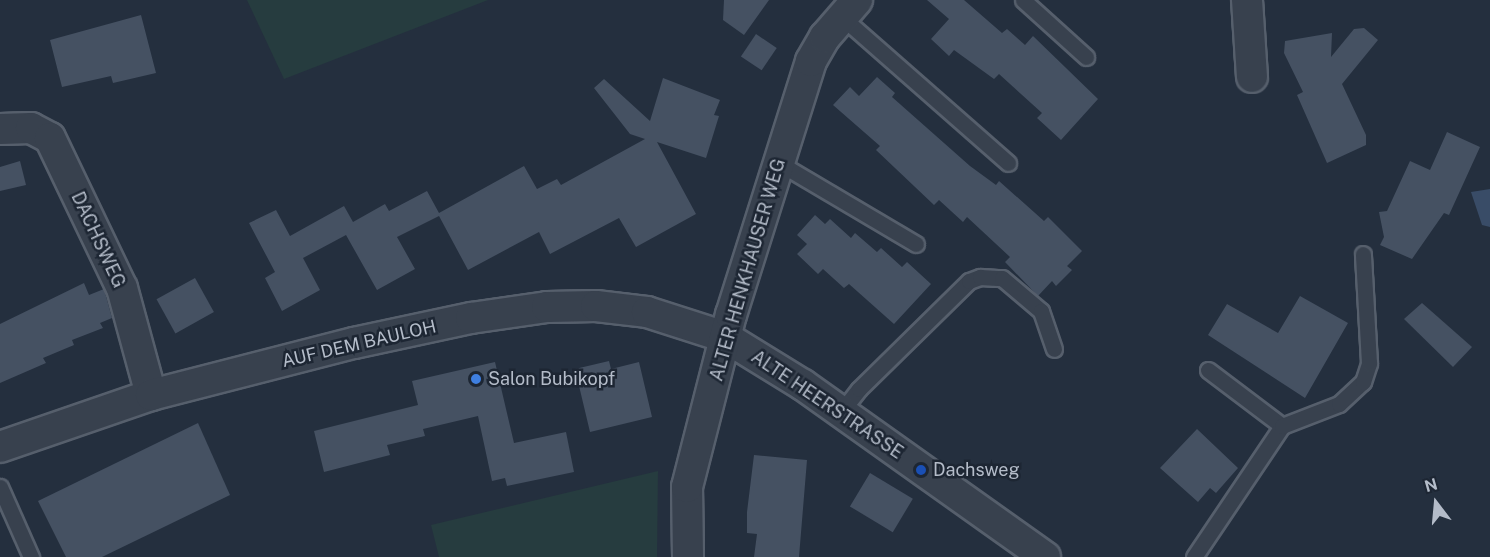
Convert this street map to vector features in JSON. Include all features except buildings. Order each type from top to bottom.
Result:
[{"type":"street","points":[[1247,0],[1252,77]]},
{"type":"street","name":"ALTER HENKHAUSER WEG","points":[[688,557],[687,488],[726,337],[811,61],[849,8]]},
{"type":"street","name":"DACHSWEG","points":[[0,129],[31,128],[51,138],[122,288],[151,395]]},
{"type":"street","name":"AUF DEM BAULOH","points":[[0,447],[151,395],[354,343],[471,318],[547,308],[596,306],[647,312],[726,337]]},
{"type":"street","name":"ALTE HEERSTRASSE","points":[[726,337],[841,412],[1045,557]]},
{"type":"lane","points":[[1023,0],[1086,57]]},
{"type":"lane","points":[[849,8],[1008,163]]},
{"type":"lane","points":[[779,163],[798,171],[834,199],[916,244]]},
{"type":"lane","points":[[1194,557],[1282,426],[1339,404],[1363,381],[1368,352],[1363,254]]},
{"type":"lane","points":[[841,412],[859,389],[969,281],[980,277],[1002,278],[1021,292],[1048,322],[1054,349]]},
{"type":"lane","points":[[1208,370],[1282,426]]},
{"type":"lane","points":[[0,487],[30,557]]},
{"type":"green space","points":[[247,0],[488,0],[284,79]]},
{"type":"green space","points":[[658,471],[657,557],[439,557],[431,525]]},
{"type":"water","points":[[1490,189],[1490,227],[1482,225],[1471,192]]},
{"type":"place","name":"Salon Bubikopf","points":[[476,379]]},
{"type":"place","name":"Dachsweg","points":[[921,470]]}]
